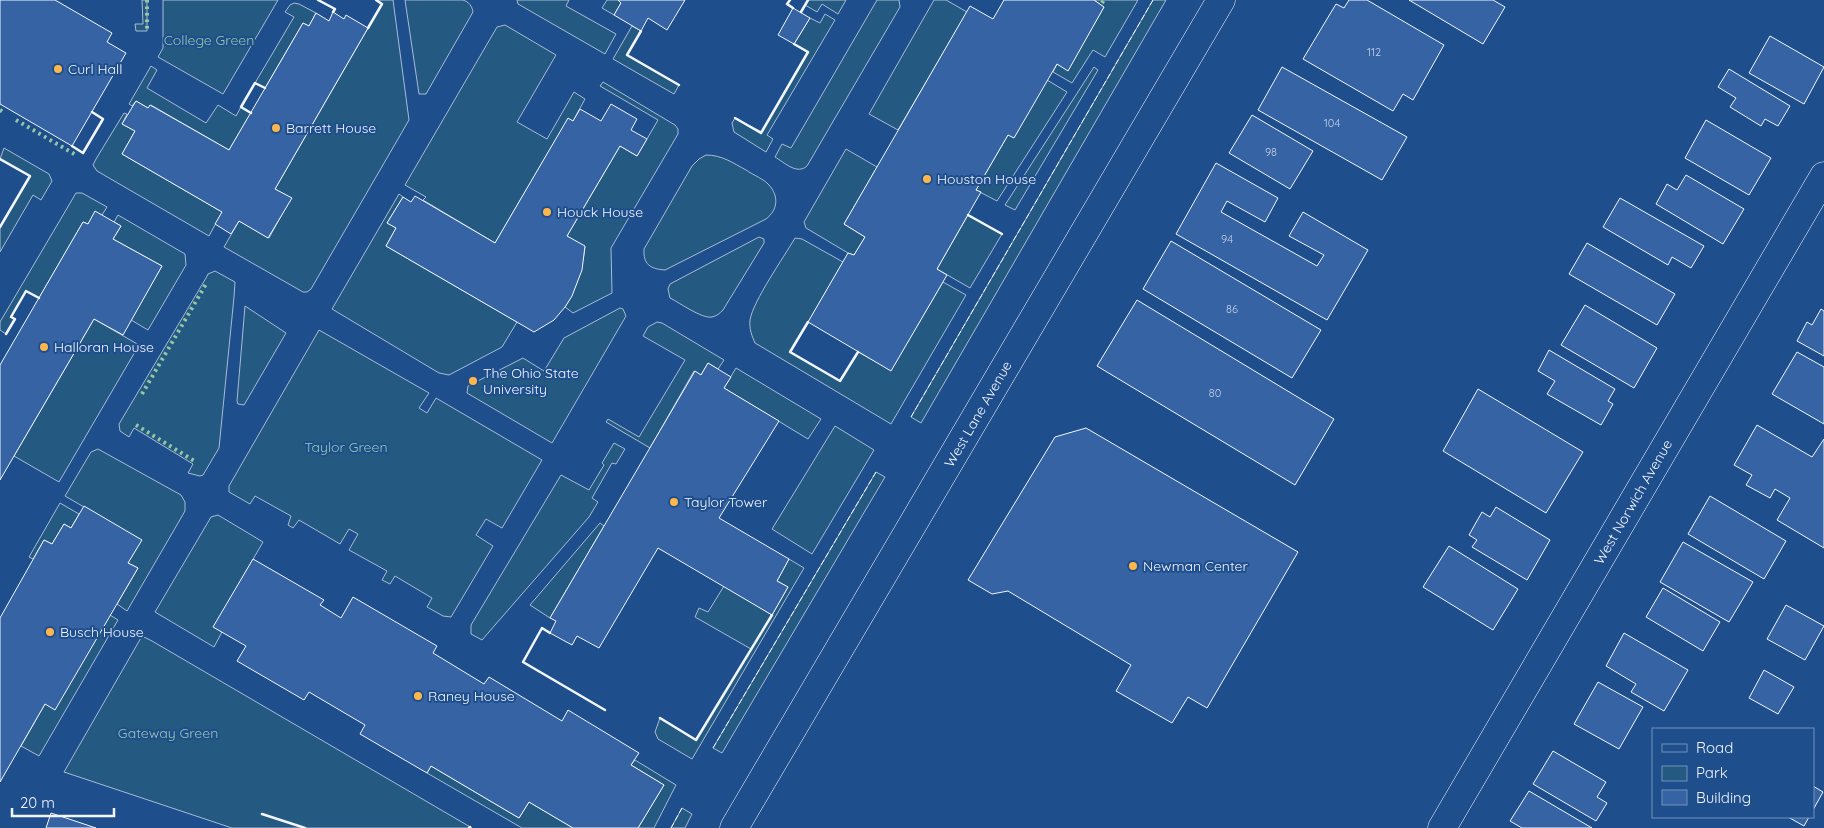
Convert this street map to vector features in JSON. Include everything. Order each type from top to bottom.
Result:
[{"type":"main road","name":"West Lane Avenue","points":[[734,828],[1221,0]]},
{"type":"main road","name":"West Norwich Avenue","points":[[1442,828],[1824,176]]},
{"type":"green space","points":[[142,0],[147,0],[147,31],[136,31],[135,24],[143,24]]},
{"type":"green space","name":"College Green","points":[[163,0],[278,0],[223,94],[158,57],[163,48]]},
{"type":"green space","points":[[376,0],[393,0],[409,120],[311,289],[303,292],[224,247],[239,221],[269,238],[291,198],[275,189],[382,4]]},
{"type":"green space","points":[[405,0],[463,0],[469,3],[473,10],[426,94],[419,94]]},
{"type":"green space","points":[[517,0],[569,0],[566,6],[616,34],[605,54],[518,4]]},
{"type":"green space","points":[[607,0],[618,0],[621,3],[614,15],[602,8]]},
{"type":"green space","points":[[808,0],[846,0],[838,14],[822,4],[817,12],[805,5]]},
{"type":"green space","points":[[877,0],[899,0],[900,7],[807,166],[799,169],[791,167],[775,157],[782,144],[791,148]]},
{"type":"green space","points":[[934,0],[946,0],[967,12],[898,130],[869,114]]},
{"type":"green space","points":[[1094,0],[1138,0],[1105,57],[1093,50],[1072,83],[1053,72],[1057,64],[1068,70],[1104,7]]},
{"type":"green space","points":[[1153,0],[1166,0],[921,423],[911,417]]},
{"type":"green space","points":[[294,3],[316,13],[309,26],[303,23],[265,88],[255,83],[294,17],[285,12]]},
{"type":"green space","points":[[825,14],[835,20],[767,135],[773,139],[766,152],[734,132],[732,123],[735,118],[762,132],[808,53],[794,44],[810,18],[820,23]]},
{"type":"green space","points":[[505,25],[556,55],[517,122],[547,139],[574,92],[585,99],[573,121],[568,119],[495,243],[423,200],[426,197],[405,185],[497,27]]},
{"type":"green space","points":[[632,26],[641,31],[627,55],[679,85],[674,94],[613,59]]},
{"type":"green space","points":[[151,66],[157,70],[147,88],[206,123],[218,105],[236,116],[241,107],[251,113],[229,150],[151,105],[148,108],[136,101],[132,106],[129,104]]},
{"type":"green space","points":[[1094,67],[1098,70],[1015,210],[1005,205]]},
{"type":"green space","points":[[1047,80],[1067,92],[997,201],[976,190],[1008,135],[1014,137]]},
{"type":"green space","points":[[603,82],[675,125],[678,129],[678,134],[611,248],[612,293],[573,313],[565,307],[573,293],[578,278],[585,247],[567,236],[620,146],[637,156],[658,120],[600,86]]},
{"type":"green space","points":[[124,113],[127,114],[122,124],[135,131],[122,154],[222,212],[209,236],[97,171],[93,165]]},
{"type":"green space","points":[[4,148],[49,174],[52,181],[41,200],[33,195],[0,252],[0,227],[30,176],[0,159]]},
{"type":"green space","points":[[846,149],[877,167],[844,224],[865,237],[854,255],[806,228],[804,222]]},
{"type":"green space","points":[[706,155],[717,156],[727,160],[767,183],[776,198],[773,211],[766,219],[665,270],[648,265],[644,249],[692,166]]},
{"type":"green space","points":[[76,193],[82,193],[107,207],[102,215],[95,212],[88,224],[83,222],[39,298],[26,291],[11,316],[15,319],[6,334],[0,330],[0,322]]},
{"type":"green space","points":[[399,194],[403,197],[387,223],[396,228],[386,246],[517,322],[502,347],[449,375],[439,373],[332,309]]},
{"type":"green space","points":[[118,215],[185,254],[186,265],[148,330],[131,320],[162,266],[113,239],[121,226],[114,222]]},
{"type":"green space","points":[[968,215],[1002,234],[970,288],[937,269]]},
{"type":"green space","points":[[759,237],[764,239],[764,243],[723,310],[718,314],[712,317],[703,316],[670,298],[668,289],[670,284]]},
{"type":"green space","points":[[795,238],[802,239],[843,262],[791,352],[840,381],[858,352],[891,370],[943,282],[966,295],[891,424],[755,343],[750,326],[752,312]]},
{"type":"green space","points":[[215,271],[235,282],[234,297],[219,448],[203,475],[200,476],[188,473],[193,464],[134,428],[129,437],[120,431],[119,424],[208,274]]},
{"type":"green space","points":[[245,306],[286,333],[244,405],[238,404],[237,401]]},
{"type":"green space","points":[[620,308],[623,309],[626,316],[552,443],[467,393],[468,386],[523,358],[544,371],[564,338]]},
{"type":"green space","points":[[94,319],[139,345],[59,482],[14,456]]},
{"type":"green space","points":[[657,322],[662,323],[724,360],[718,369],[708,363],[701,375],[694,371],[650,448],[606,422],[608,419],[639,437],[685,360],[643,336],[648,327]]},
{"type":"green space","name":"Taylor Green","points":[[319,330],[429,393],[419,408],[427,413],[436,398],[542,460],[502,528],[486,519],[476,535],[493,546],[451,617],[443,616],[427,607],[432,598],[395,576],[390,584],[382,580],[387,571],[349,550],[358,534],[349,529],[340,544],[299,520],[293,528],[288,525],[291,516],[255,496],[250,504],[229,492],[229,486]]},
{"type":"green space","points":[[736,368],[821,419],[808,439],[724,388]]},
{"type":"green space","points":[[835,426],[874,450],[812,554],[772,529]]},
{"type":"green space","points":[[614,443],[625,449],[616,464],[612,463],[592,498],[598,502],[589,517],[482,640],[471,634],[471,625],[561,475],[589,490],[604,465],[602,463]]},
{"type":"green space","points":[[98,449],[181,495],[185,502],[185,511],[127,611],[117,604],[138,568],[128,563],[141,540],[65,496],[91,452]]},
{"type":"green space","points":[[876,472],[885,477],[722,753],[713,748]]},
{"type":"green space","points":[[60,503],[79,514],[71,528],[64,524],[52,544],[44,540],[33,559],[29,557]]},
{"type":"green space","points":[[218,515],[263,542],[214,627],[222,632],[214,647],[155,612],[211,517]]},
{"type":"green space","points":[[600,523],[604,526],[550,618],[530,605]]},
{"type":"green space","points":[[789,559],[804,568],[692,759],[658,739],[655,732],[660,718],[696,740],[751,649],[695,617],[699,608],[708,612],[724,586],[772,615],[788,587],[777,581]]},
{"type":"green space","points":[[110,615],[118,620],[39,756],[21,746],[45,704]]},
{"type":"green space","name":"Gateway Green","points":[[142,636],[472,828],[232,828],[64,772]]},
{"type":"green space","points":[[635,760],[676,785],[654,828],[638,828],[664,785],[631,765]]},
{"type":"green space","points":[[431,766],[519,818],[529,802],[573,828],[522,828],[427,773]]},
{"type":"green space","points":[[682,808],[692,814],[685,828],[671,828]]},
{"type":"building","name":"Curl Hall","points":[[0,0],[55,0],[112,33],[107,42],[126,53],[72,146],[0,104]]},
{"type":"building","points":[[618,0],[685,0],[667,30],[648,18],[641,31],[614,15],[621,3]]},
{"type":"building","name":"Houston House","points":[[1004,0],[1094,0],[1104,7],[1068,71],[1057,64],[1014,138],[1008,135],[976,190],[981,192],[937,269],[947,275],[891,371],[808,322],[848,253],[854,255],[865,237],[844,224],[970,6],[993,19]]},
{"type":"building","points":[[1349,0],[1367,0],[1444,45],[1413,100],[1403,94],[1393,111],[1303,59],[1336,4],[1344,8]]},
{"type":"building","points":[[1409,0],[1493,0],[1505,7],[1483,44]]},
{"type":"building","points":[[793,8],[810,18],[794,44],[778,35]]},
{"type":"building","name":"Barrett House","points":[[333,12],[344,19],[346,15],[368,28],[275,189],[292,198],[268,238],[239,221],[231,234],[215,224],[222,212],[122,154],[135,131],[122,124],[136,101],[148,108],[150,105],[229,150],[303,23],[309,26],[316,13],[329,21]]},
{"type":"building","points":[[1770,36],[1824,67],[1804,104],[1749,73]]},
{"type":"building","points":[[1282,67],[1407,137],[1382,180],[1258,110]]},
{"type":"building","points":[[1729,69],[1790,106],[1778,126],[1765,119],[1761,126],[1730,107],[1736,98],[1718,87]]},
{"type":"building","name":"Houck House","points":[[611,104],[637,119],[631,130],[647,139],[637,156],[620,146],[567,236],[585,246],[582,270],[572,296],[554,320],[534,332],[386,246],[396,228],[387,223],[403,197],[411,202],[415,196],[495,243],[568,118],[573,121],[580,109],[601,121]]},
{"type":"building","points":[[1252,115],[1313,151],[1290,189],[1229,153]]},
{"type":"building","points":[[1706,120],[1771,158],[1749,195],[1685,158]]},
{"type":"building","points":[[1216,163],[1278,198],[1265,222],[1227,201],[1221,212],[1317,266],[1324,255],[1289,236],[1303,212],[1368,250],[1327,320],[1176,234]]},
{"type":"building","points":[[1686,175],[1744,209],[1723,244],[1656,204],[1667,184],[1677,190]]},
{"type":"building","points":[[1620,198],[1704,246],[1691,268],[1672,257],[1668,265],[1603,227]]},
{"type":"building","name":"Halloran House","points":[[95,211],[121,226],[113,239],[162,266],[123,335],[94,319],[0,480],[0,365],[83,222],[88,224]]},
{"type":"building","points":[[1171,241],[1321,330],[1292,378],[1143,289]]},
{"type":"building","points":[[1587,243],[1675,294],[1657,325],[1569,274]]},
{"type":"building","points":[[1137,300],[1334,419],[1295,485],[1097,366]]},
{"type":"building","points":[[1585,305],[1657,348],[1634,388],[1561,345]]},
{"type":"building","points":[[1821,309],[1824,311],[1824,356],[1797,341],[1807,322],[1812,325]]},
{"type":"building","points":[[1549,350],[1615,389],[1608,401],[1613,404],[1601,425],[1547,394],[1555,381],[1538,371]]},
{"type":"building","points":[[1797,352],[1824,367],[1824,424],[1772,394]]},
{"type":"building","name":"Taylor Tower","points":[[708,363],[731,377],[724,388],[779,421],[719,518],[789,559],[777,581],[788,587],[772,615],[658,548],[599,648],[577,636],[572,645],[550,633],[556,621],[550,618],[695,371],[701,375]]},
{"type":"building","points":[[1478,389],[1583,452],[1546,513],[1443,451]]},
{"type":"building","points":[[1757,425],[1812,457],[1824,439],[1824,548],[1777,520],[1790,498],[1775,489],[1770,498],[1746,485],[1752,475],[1734,465]]},
{"type":"building","name":"Newman Center","points":[[1086,428],[1298,552],[1207,708],[1188,697],[1172,723],[1116,691],[1131,665],[1008,591],[992,594],[968,580],[1055,437]]},
{"type":"building","points":[[1710,496],[1786,541],[1764,579],[1688,534]]},
{"type":"building","name":"Busch House","points":[[84,506],[142,540],[128,563],[138,568],[55,710],[45,704],[0,782],[0,618],[44,540],[52,544],[64,524],[71,528]]},
{"type":"building","points":[[1496,507],[1550,540],[1527,580],[1472,547],[1477,540],[1469,535],[1482,512],[1490,517]]},
{"type":"building","points":[[1683,542],[1753,582],[1729,622],[1660,582]]},
{"type":"building","points":[[1449,546],[1518,589],[1493,630],[1423,587]]},
{"type":"building","name":"Raney House","points":[[253,559],[324,600],[320,605],[341,618],[353,597],[437,646],[433,653],[484,684],[489,677],[562,721],[568,710],[639,753],[631,765],[664,785],[638,828],[573,828],[529,802],[519,818],[431,766],[427,773],[360,734],[365,725],[309,692],[304,700],[237,661],[246,646],[213,627]]},
{"type":"building","points":[[1663,588],[1720,622],[1703,651],[1646,617]]},
{"type":"building","points":[[1786,605],[1824,626],[1805,660],[1767,639]]},
{"type":"building","points":[[1624,633],[1688,670],[1664,711],[1631,692],[1636,684],[1606,666]]},
{"type":"building","points":[[1764,670],[1794,687],[1778,714],[1749,698]]},
{"type":"building","points":[[1598,682],[1643,707],[1619,749],[1574,724]]},
{"type":"building","points":[[1553,751],[1606,782],[1597,797],[1607,803],[1596,821],[1533,784]]},
{"type":"building","points":[[1814,787],[1823,792],[1814,808]]},
{"type":"building","points":[[1529,791],[1592,828],[1522,828],[1510,821]]},
{"type":"building","points":[[51,813],[96,828],[46,828]]},
{"type":"building","points":[[1790,818],[1808,818],[1804,826]]},
{"type":"hedge","points":[[147,0],[147,31]]},
{"type":"hedge","points":[[16,120],[76,155]]},
{"type":"hedge","points":[[142,394],[206,284]]},
{"type":"hedge","points":[[136,425],[196,462]]},
{"type":"fence","points":[[911,417],[1153,0]]},
{"type":"fence","points":[[713,748],[876,472]]},
{"type":"fence","points":[[671,828],[682,808]]},
{"type":"wall","points":[[318,0],[335,9],[333,12]]},
{"type":"wall","points":[[368,28],[382,4],[376,0]]},
{"type":"wall","points":[[790,0],[787,4],[793,8]]},
{"type":"wall","points":[[801,12],[808,0]]},
{"type":"wall","points":[[641,31],[627,55],[679,85]]},
{"type":"wall","points":[[735,118],[761,133],[808,52],[794,44]]},
{"type":"wall","points":[[251,113],[241,107],[255,83],[265,88]]},
{"type":"wall","points":[[72,146],[83,153],[103,119],[92,112]]},
{"type":"wall","points":[[0,159],[30,176],[0,227]]},
{"type":"wall","points":[[968,215],[1002,234]]},
{"type":"wall","points":[[6,334],[15,319],[11,317],[26,291],[39,298]]},
{"type":"wall","points":[[808,322],[790,352],[840,381],[858,352]]},
{"type":"wall","points":[[660,718],[696,740],[772,615]]},
{"type":"wall","points":[[550,633],[542,628],[523,662],[605,710]]},
{"type":"wall","points":[[262,814],[305,828]]},
{"type":"place","name":"Curl Hall","points":[[58,69]]},
{"type":"place","name":"Barrett House","points":[[276,128]]},
{"type":"place","name":"Houston House","points":[[927,179]]},
{"type":"place","name":"Houck House","points":[[547,212]]},
{"type":"place","name":"Halloran House","points":[[44,347]]},
{"type":"place","name":"The Ohio State University","points":[[473,381]]},
{"type":"place","name":"Taylor Tower","points":[[674,502]]},
{"type":"place","name":"Newman Center","points":[[1133,566]]},
{"type":"place","name":"Busch House","points":[[50,632]]},
{"type":"place","name":"Raney House","points":[[418,696]]}]
